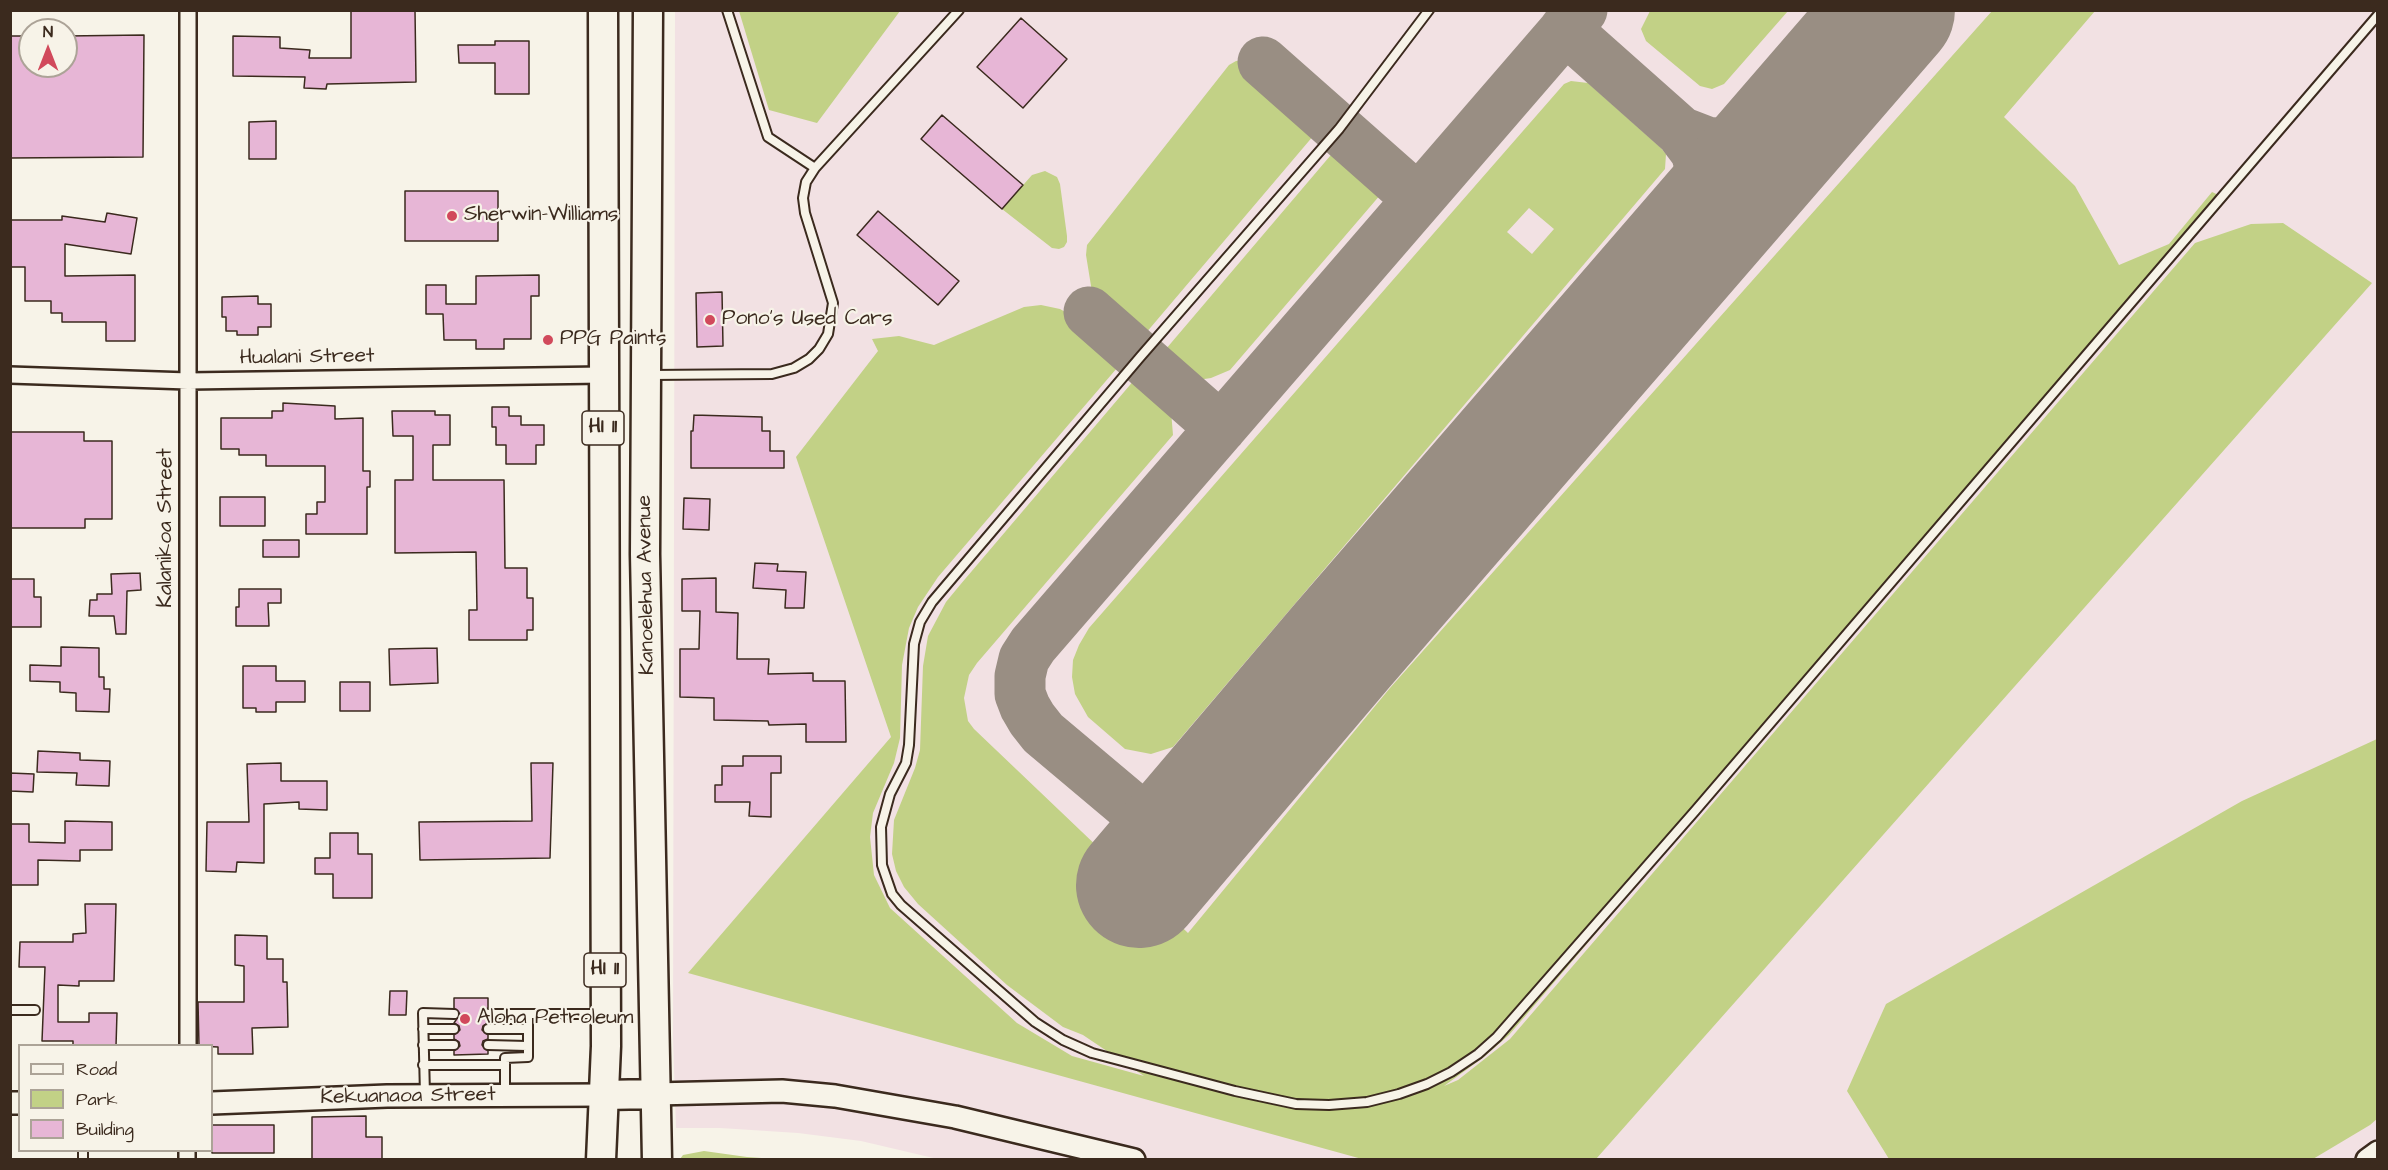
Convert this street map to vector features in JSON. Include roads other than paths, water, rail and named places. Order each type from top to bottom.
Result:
[{"type":"highway","name":"Kanoelehua Avenue","points":[[601,1160],[606,1014],[603,10]]},
{"type":"highway","name":"Kanoelehua Avenue","points":[[648,10],[645,554],[657,1160]]},
{"type":"highway","points":[[604,1095],[655,1094]]},
{"type":"street","name":"Kalanikoa Street","points":[[188,10],[188,1044]]},
{"type":"street","name":"Hualani Street","points":[[10,375],[188,381],[603,375]]},
{"type":"street","points":[[655,1094],[782,1091],[835,1096],[955,1117],[1134,1160]]},
{"type":"street","name":"Kekuanaoa Street","points":[[213,1103],[387,1096],[604,1095]]},
{"type":"street","points":[[2367,1160],[2378,1152]]},
{"type":"lane","points":[[727,10],[768,137],[815,168]]},
{"type":"lane","points":[[646,375],[772,374],[794,368],[809,359],[819,349],[828,334],[833,303],[806,213],[803,198],[806,182],[815,168],[959,10]]},
{"type":"lane","points":[[1429,10],[1339,129],[1141,356],[932,602],[920,622],[914,644],[906,763],[890,794],[881,826],[882,865],[892,894],[901,905],[1035,1022],[1063,1040],[1092,1053],[1247,1094],[1296,1104],[1329,1105],[1367,1102],[1399,1094],[1451,1072],[1478,1054],[1497,1037],[1695,811],[2378,15]]},
{"type":"lane","points":[[10,1010],[35,1010]]},
{"type":"lane","points":[[425,1097],[423,1013],[454,1014]]},
{"type":"lane","points":[[488,1014],[606,1014]]},
{"type":"lane","points":[[505,1096],[505,1058],[528,1057],[528,1014]]},
{"type":"lane","points":[[423,1029],[454,1029]]},
{"type":"lane","points":[[488,1029],[528,1029]]},
{"type":"lane","points":[[423,1045],[454,1045]]},
{"type":"lane","points":[[488,1045],[527,1046]]},
{"type":"lane","points":[[423,1065],[505,1065]]},
{"type":"place","name":"Sherwin-Williams","points":[[452,216]]},
{"type":"place","name":"Pono’s Used Cars","points":[[710,320]]},
{"type":"place","name":"PPG Paints","points":[[548,340]]},
{"type":"place","name":"Aloha Petroleum","points":[[465,1019]]}]
